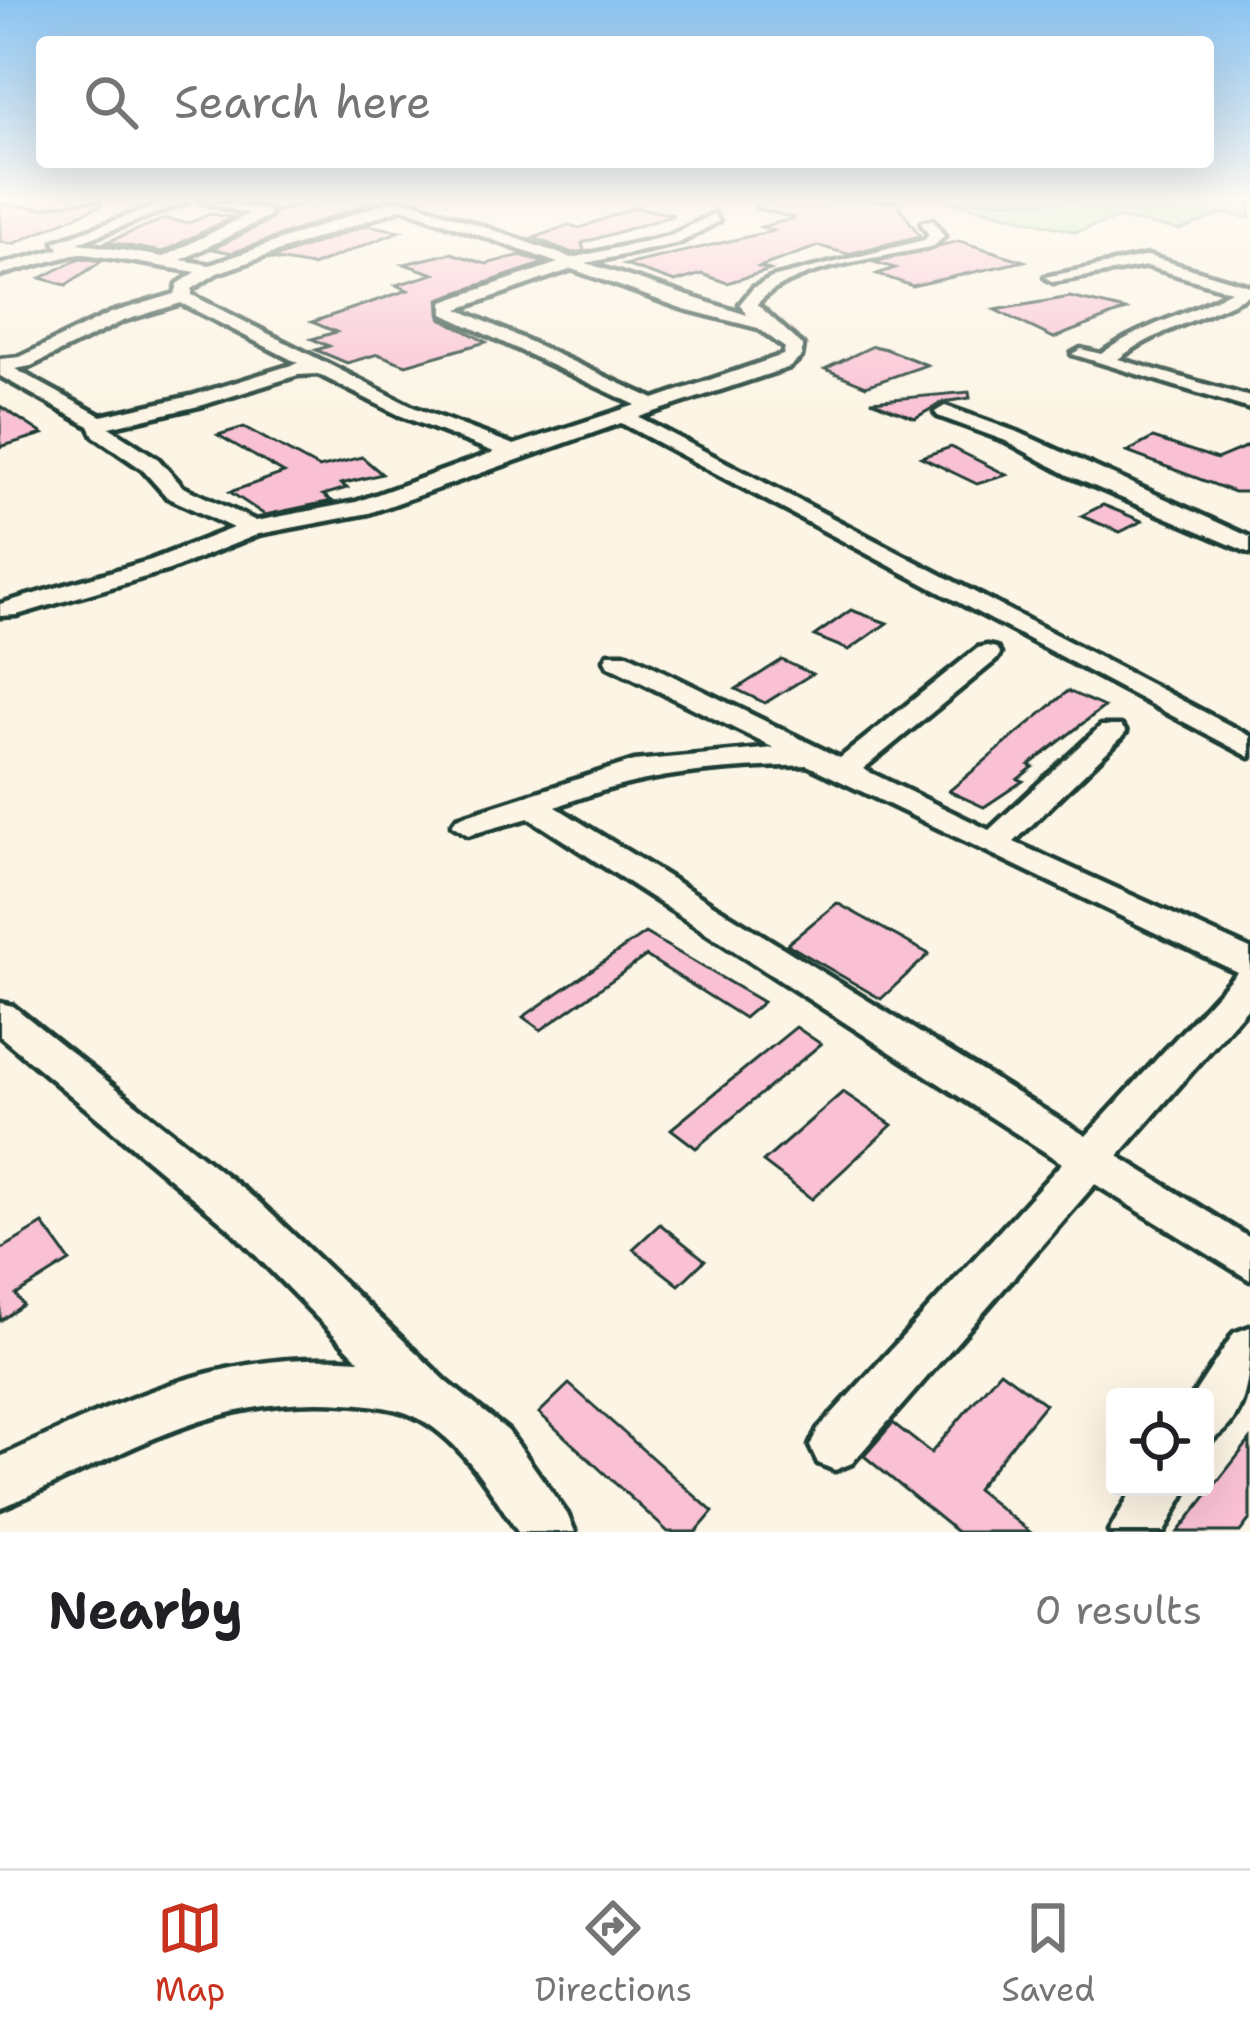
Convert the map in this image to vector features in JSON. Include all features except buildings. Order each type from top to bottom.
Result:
[{"type":"street","points":[[183,297],[184,287],[207,272]]},
{"type":"street","points":[[547,272],[449,306],[452,314],[656,407]]},
{"type":"street","points":[[604,272],[690,305],[764,324]]},
{"type":"street","points":[[2,609],[160,566],[253,528],[361,508],[792,357],[794,346],[764,324],[748,304],[753,292],[805,272]]},
{"type":"street","points":[[1053,277],[1080,272]]},
{"type":"street","points":[[1189,272],[1247,289]]},
{"type":"street","points":[[1105,360],[1137,336],[1196,317],[1247,289]]},
{"type":"street","points":[[0,366],[24,362],[117,317],[183,297],[431,423],[513,452]]},
{"type":"street","points":[[1225,301],[1250,310]]},
{"type":"street","points":[[1082,354],[1250,403]]},
{"type":"street","points":[[0,366],[98,423],[101,432],[150,464],[175,492],[253,528]]},
{"type":"street","points":[[98,423],[196,401],[296,369],[319,368]]},
{"type":"street","points":[[945,412],[1013,437],[1076,470],[1250,546]]},
{"type":"street","points":[[626,418],[1250,748]]},
{"type":"street","points":[[844,770],[987,654]]},
{"type":"street","points":[[618,660],[993,845],[1250,964]]},
{"type":"street","points":[[993,845],[1111,732]]},
{"type":"street","points":[[467,825],[614,775],[813,756]]},
{"type":"street","points":[[532,806],[1250,1262]]},
{"type":"street","points":[[835,1446],[1250,981]]},
{"type":"street","points":[[0,1016],[244,1216],[430,1398],[491,1448],[549,1532]]},
{"type":"street","points":[[1214,1406],[1250,1348]]},
{"type":"street","points":[[0,1483],[196,1395],[265,1377],[366,1378],[430,1398]]},
{"type":"street","points":[[1135,1532],[1157,1496]]}]
